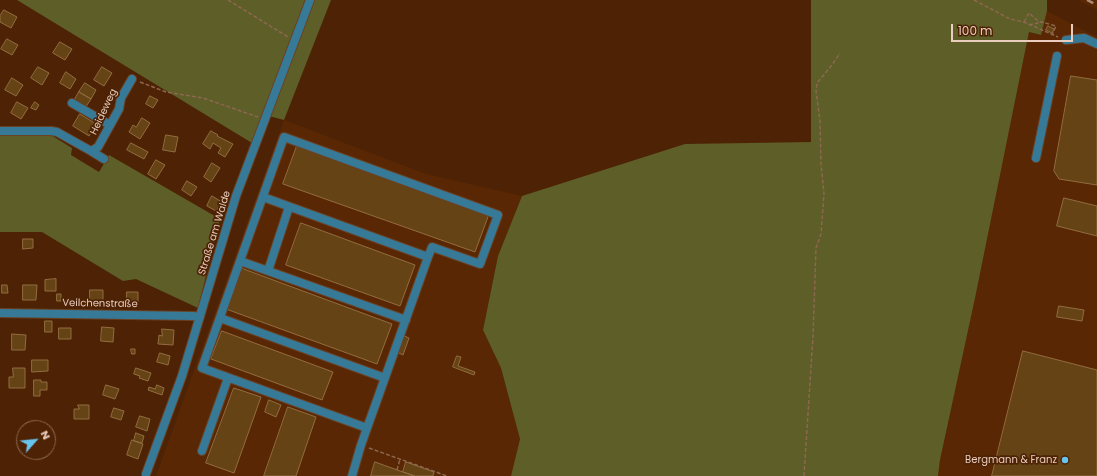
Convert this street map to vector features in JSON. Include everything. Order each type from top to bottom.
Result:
[{"type":"street","name":"Straße am Walde","points":[[146,474],[182,376],[236,196],[310,0]]},
{"type":"street","points":[[1066,40],[1084,38],[1097,44]]},
{"type":"street","points":[[1036,158],[1057,56]]},
{"type":"street","name":"Heideweg","points":[[91,151],[98,147],[119,109],[121,98],[132,79]]},
{"type":"street","points":[[72,103],[110,125]]},
{"type":"street","points":[[0,131],[57,132],[104,159]]},
{"type":"street","points":[[352,476],[361,445],[432,247],[480,264],[498,214],[284,138],[202,368],[367,428]]},
{"type":"street","points":[[263,197],[428,257]]},
{"type":"street","points":[[268,271],[289,207]]},
{"type":"street","points":[[240,261],[406,320]]},
{"type":"street","name":"Veilchenstraße","points":[[0,312],[200,317]]},
{"type":"street","points":[[220,318],[385,378]]},
{"type":"street","points":[[202,451],[228,378]]},
{"type":"path","points":[[228,0],[294,40]]},
{"type":"path","points":[[974,0],[1010,19],[1024,22],[1066,40]]},
{"type":"path","points":[[1024,22],[1029,13],[1038,21],[1056,26],[1052,35]]},
{"type":"path","points":[[1028,25],[1042,22]]},
{"type":"path","points":[[804,476],[813,336],[816,248],[821,234],[824,194],[821,164],[820,121],[816,91],[817,82],[840,53]]},
{"type":"path","points":[[132,79],[166,92],[203,98],[264,120]]},
{"type":"path","points":[[361,445],[447,476]]},
{"type":"path","points":[[397,470],[400,459]]},
{"type":"shaded area","points":[[17,0],[305,0],[252,143]]},
{"type":"shaded area","points":[[312,0],[331,0],[284,120],[269,116]]},
{"type":"shaded area","points":[[811,0],[1047,0],[1047,11],[1041,35],[1029,32],[975,298],[940,460],[938,476],[511,476],[520,439],[501,368],[483,330],[498,256],[522,196],[685,144],[811,142]]},
{"type":"shaded area","points":[[1078,0],[1097,0],[1097,10]]},
{"type":"shaded area","points":[[1047,11],[1097,37],[1097,476],[938,476],[940,460],[1029,32],[1041,35]]},
{"type":"shaded area","points":[[284,120],[426,174],[522,196],[498,256],[483,330],[501,368],[520,439],[511,476],[156,476]]},
{"type":"shaded area","points":[[51,135],[72,148],[71,155],[99,172],[109,155],[220,219],[198,308],[136,279],[123,281],[42,232],[0,232],[0,136]]},
{"type":"building","points":[[4,10],[17,17],[11,28],[0,22],[0,16]]},
{"type":"building","points":[[1048,26],[1054,29],[1052,33],[1046,30]]},
{"type":"building","points":[[7,39],[18,45],[12,55],[1,49]]},
{"type":"building","points":[[60,42],[72,49],[65,60],[53,53]]},
{"type":"building","points":[[38,67],[49,73],[42,85],[31,78]]},
{"type":"building","points":[[102,67],[112,73],[104,86],[94,80]]},
{"type":"building","points":[[66,72],[76,79],[70,89],[60,83]]},
{"type":"building","points":[[1071,76],[1097,80],[1097,185],[1059,179],[1054,171]]},
{"type":"building","points":[[12,78],[23,85],[16,96],[5,90]]},
{"type":"building","points":[[85,83],[96,90],[91,99],[79,92]]},
{"type":"building","points":[[79,92],[91,99],[85,108],[74,101]]},
{"type":"building","points":[[150,96],[158,100],[153,108],[146,104]]},
{"type":"building","points":[[17,102],[28,108],[21,119],[11,113]]},
{"type":"building","points":[[35,102],[39,105],[36,110],[31,108]]},
{"type":"building","points":[[80,114],[96,124],[89,136],[73,126]]},
{"type":"building","points":[[142,118],[150,123],[140,139],[129,132],[133,125],[136,127]]},
{"type":"building","points":[[211,131],[218,135],[217,136],[233,144],[225,157],[218,153],[221,148],[213,143],[210,149],[203,144]]},
{"type":"building","points":[[166,135],[178,137],[175,152],[163,150]]},
{"type":"building","points":[[131,143],[148,152],[144,159],[127,150]]},
{"type":"building","points":[[297,146],[489,214],[475,252],[283,184]]},
{"type":"building","points":[[156,160],[165,165],[156,179],[148,174]]},
{"type":"building","points":[[212,163],[220,168],[211,182],[204,177]]},
{"type":"building","points":[[187,181],[197,187],[191,196],[182,190]]},
{"type":"building","points":[[212,196],[222,202],[216,211],[207,206]]},
{"type":"building","points":[[1064,198],[1097,206],[1097,236],[1057,226]]},
{"type":"building","points":[[301,223],[415,265],[400,306],[286,265]]},
{"type":"building","points":[[23,239],[33,239],[33,248],[23,249]]},
{"type":"building","points":[[241,268],[392,324],[377,364],[226,309]]},
{"type":"building","points":[[56,279],[56,291],[45,291],[45,280]]},
{"type":"building","points":[[2,285],[7,285],[8,293],[2,293]]},
{"type":"building","points":[[23,285],[37,285],[36,300],[23,300]]},
{"type":"building","points":[[90,290],[103,290],[103,303],[90,302]]},
{"type":"building","points":[[127,292],[138,292],[138,302],[127,302]]},
{"type":"building","points":[[57,294],[61,294],[61,301],[57,301]]},
{"type":"building","points":[[1059,306],[1084,310],[1082,321],[1057,317]]},
{"type":"building","points":[[45,321],[52,321],[52,332],[45,332]]},
{"type":"building","points":[[102,327],[114,328],[113,342],[101,341]]},
{"type":"building","points":[[59,328],[71,328],[71,339],[59,339]]},
{"type":"building","points":[[162,329],[174,330],[173,345],[158,344],[159,335],[162,336]]},
{"type":"building","points":[[222,331],[333,372],[322,400],[211,359]]},
{"type":"building","points":[[12,334],[26,335],[25,350],[12,350]]},
{"type":"building","points":[[402,335],[409,338],[403,355],[397,352]]},
{"type":"building","points":[[131,349],[135,349],[135,354],[132,354]]},
{"type":"building","points":[[1023,351],[1097,370],[1097,476],[992,476]]},
{"type":"building","points":[[160,353],[170,356],[168,365],[157,362]]},
{"type":"building","points":[[457,356],[461,357],[458,366],[475,372],[474,375],[453,367]]},
{"type":"building","points":[[32,360],[48,360],[48,371],[32,372]]},
{"type":"building","points":[[13,368],[25,368],[25,388],[9,388],[9,377],[13,377]]},
{"type":"building","points":[[136,368],[151,373],[148,381],[139,378],[140,376],[134,374]]},
{"type":"building","points":[[34,380],[47,382],[47,390],[40,390],[40,396],[34,396]]},
{"type":"building","points":[[106,385],[119,389],[115,399],[103,395]]},
{"type":"building","points":[[157,385],[164,388],[162,395],[148,390],[149,387],[155,389]]},
{"type":"building","points":[[234,388],[261,397],[234,473],[206,463]]},
{"type":"building","points":[[269,400],[281,405],[276,417],[265,412]]},
{"type":"building","points":[[78,405],[89,405],[89,419],[74,419],[74,409],[79,409]]},
{"type":"building","points":[[288,407],[316,417],[296,476],[264,476]]},
{"type":"building","points":[[114,408],[124,411],[121,420],[111,417]]},
{"type":"building","points":[[140,416],[150,419],[147,431],[136,427]]},
{"type":"building","points":[[136,433],[144,436],[142,443],[134,441]]},
{"type":"building","points":[[132,440],[143,444],[138,459],[127,455]]},
{"type":"building","points":[[375,462],[403,472],[415,476],[371,476]]},
{"type":"building","points":[[406,462],[434,472],[433,476],[415,476],[403,472]]},
{"type":"railway","points":[[1087,0],[1097,5]]},
{"type":"place","name":"Bergmann & Franz","points":[[1065,460]]}]
